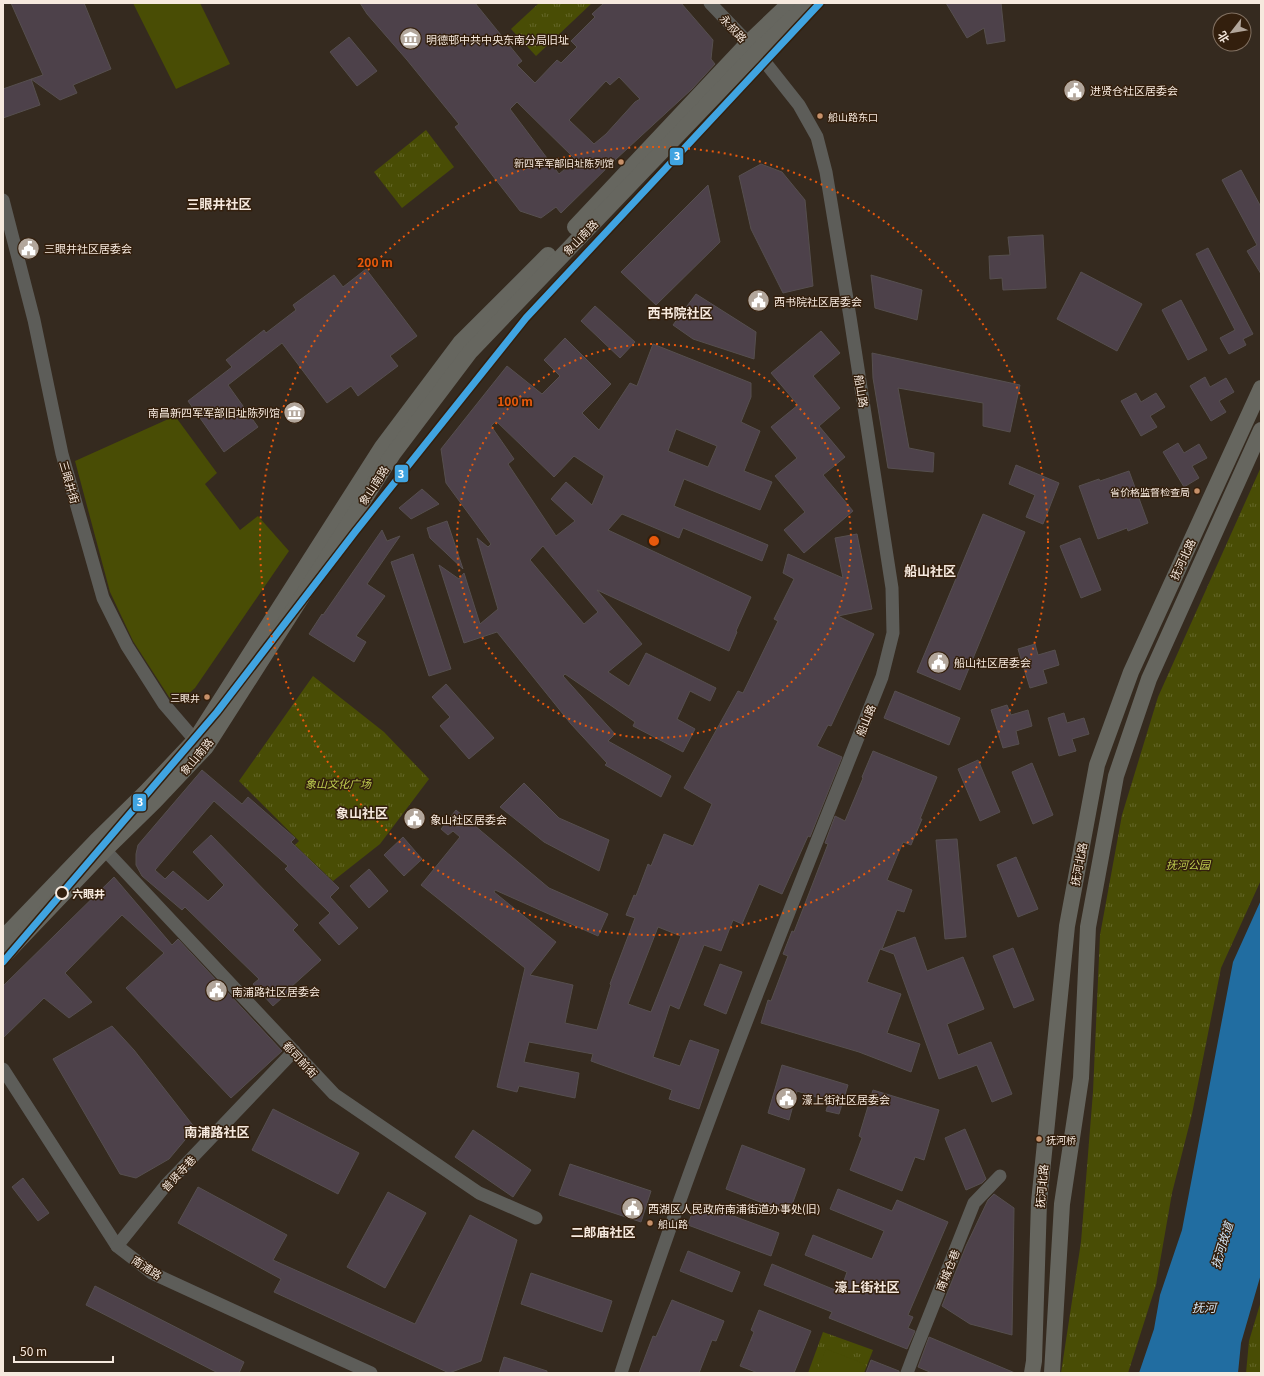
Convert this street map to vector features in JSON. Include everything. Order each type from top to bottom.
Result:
[{"type":"main road","name":"象山南路","points":[[3,956],[105,850],[156,801],[206,747],[392,454],[470,352],[752,48],[790,3]]},
{"type":"main road","name":"象山南路","points":[[3,938],[196,740],[382,447],[460,343],[752,48],[808,3]]},
{"type":"main road","name":"抚河北路","points":[[1032,1373],[1034,1361],[1039,1202],[1067,926],[1096,765],[1131,672],[1261,388]]},
{"type":"main road","name":"抚河北路","points":[[1052,1373],[1062,1204],[1081,1078],[1088,927],[1116,776],[1149,679],[1261,430]]},
{"type":"street","name":"永叔路","points":[[710,3],[752,48]]},
{"type":"street","name":"船山路","points":[[621,1373],[650,1283],[737,1044],[882,677],[893,633],[892,588],[854,340],[826,172],[817,136],[799,105],[752,48]]},
{"type":"street","name":"三眼井街","points":[[3,200],[34,320],[62,454],[103,598],[127,646],[164,704],[196,740]]},
{"type":"street","name":"都司前街","points":[[105,850],[334,1094],[472,1189],[536,1218]]},
{"type":"street","name":"普贤寺巷","points":[[117,1246],[166,1185],[294,1051]]},
{"type":"street","name":"南浦路","points":[[3,1068],[117,1246],[152,1273],[265,1326],[371,1373]]},
{"type":"street","name":"南城仓巷","points":[[907,1373],[974,1202],[1000,1176]]},
{"type":"green space","points":[[133,3],[200,3],[230,64],[176,89]]},
{"type":"green space","points":[[539,3],[592,3],[536,56],[511,29]]},
{"type":"green space","points":[[426,130],[454,167],[402,208],[374,172]]},
{"type":"green space","points":[[175,416],[217,473],[205,484],[240,530],[258,516],[289,551],[195,688],[177,704],[169,697],[133,641],[110,592],[75,461]]},
{"type":"green space","name":"抚河公园","points":[[1261,467],[1261,880],[1221,968],[1192,1114],[1172,1193],[1156,1285],[1128,1373],[1061,1373],[1081,1242],[1093,1092],[1100,935],[1122,815],[1158,697]]},
{"type":"green space","name":"象山文化广场","points":[[313,676],[384,732],[429,779],[380,844],[333,881],[295,845],[299,841],[239,781]]},
{"type":"green space","points":[[1261,1301],[1261,1373],[1246,1373],[1249,1341]]},
{"type":"green space","points":[[823,1332],[873,1350],[864,1373],[808,1373]]},
{"type":"green space","points":[[826,1349],[865,1364],[862,1373],[816,1373]]},
{"type":"water","name":"抚河","points":[[1261,900],[1261,1274],[1241,1343],[1238,1373],[1139,1373],[1154,1329],[1160,1295],[1182,1230],[1233,962]]},
{"type":"building","points":[[11,3],[84,3],[111,69],[73,85],[77,93],[60,100],[31,79],[43,75]]},
{"type":"building","points":[[360,3],[475,3],[522,61],[517,65],[535,83],[557,60],[561,63],[577,47],[571,41],[595,17],[592,14],[604,3],[681,3],[713,40],[711,59],[715,64],[692,89],[615,160],[561,213],[556,207],[541,218],[520,211],[455,127],[459,124],[367,14]],"holes":[[[619,77],[640,99],[635,102],[606,134],[594,144],[569,120],[606,81],[610,85]],[[517,102],[576,160],[559,174],[510,109]]]},
{"type":"building","points":[[946,3],[1001,3],[1005,41],[987,44],[984,28],[967,38]]},
{"type":"building","points":[[349,37],[377,71],[357,86],[330,52]]},
{"type":"building","points":[[31,79],[40,105],[3,118],[3,89]]},
{"type":"building","points":[[761,164],[782,172],[805,200],[813,286],[783,293],[751,229],[739,176]]},
{"type":"building","points":[[1241,170],[1261,207],[1261,274],[1247,251],[1257,245],[1222,180]]},
{"type":"building","points":[[708,185],[720,242],[656,305],[621,272]]},
{"type":"building","points":[[1043,235],[1046,288],[1003,290],[1002,278],[990,279],[989,256],[1010,255],[1008,237]]},
{"type":"building","points":[[1208,248],[1253,334],[1243,339],[1246,345],[1229,354],[1220,338],[1235,330],[1196,254]]},
{"type":"building","points":[[366,269],[417,336],[390,356],[398,366],[358,396],[351,386],[327,403],[282,343],[228,385],[258,427],[224,452],[188,401],[232,367],[226,360],[264,330],[266,333],[296,310],[293,305],[334,275],[343,287]]},
{"type":"building","points":[[1081,272],[1142,304],[1117,351],[1057,319]]},
{"type":"building","points":[[871,275],[922,290],[917,320],[875,308]]},
{"type":"building","points":[[696,294],[756,332],[754,359],[693,339],[673,325]]},
{"type":"building","points":[[1181,300],[1207,350],[1188,360],[1162,310]]},
{"type":"building","points":[[595,306],[635,342],[620,358],[581,321]]},
{"type":"building","points":[[821,331],[840,353],[813,376],[840,408],[819,426],[845,457],[823,475],[853,511],[804,553],[784,530],[805,512],[775,476],[797,458],[771,427],[798,405],[771,373]]},
{"type":"building","points":[[565,338],[611,384],[582,413],[599,430],[630,383],[637,386],[653,344],[751,383],[751,397],[741,422],[760,431],[744,471],[772,482],[760,510],[684,479],[674,506],[768,545],[762,561],[683,528],[679,538],[622,514],[608,530],[751,597],[729,651],[597,590],[642,644],[608,672],[629,686],[646,653],[716,688],[710,701],[690,691],[677,719],[695,729],[683,752],[633,726],[635,722],[565,674],[563,676],[615,734],[608,741],[671,776],[661,797],[605,765],[607,763],[571,724],[497,632],[464,643],[439,565],[459,579],[464,573],[480,624],[498,609],[477,538],[488,547],[491,544],[446,483],[441,449],[507,366],[542,394],[560,376],[544,360]],"holes":[[[496,421],[554,477],[574,456],[604,476],[592,505],[566,482],[551,499],[575,521],[556,536],[508,464],[514,459],[491,426]],[[676,429],[717,446],[708,467],[668,451]],[[543,546],[598,612],[584,624],[530,560]]]},
{"type":"building","points":[[872,353],[1020,385],[1010,432],[983,426],[983,403],[898,388],[909,448],[934,453],[933,472],[888,468],[873,378]]},
{"type":"building","points":[[1205,377],[1210,387],[1226,378],[1234,392],[1219,401],[1226,412],[1211,421],[1190,386]]},
{"type":"building","points":[[1136,393],[1141,402],[1156,393],[1165,407],[1150,416],[1157,427],[1141,436],[1121,401]]},
{"type":"building","points":[[1178,443],[1184,453],[1199,444],[1207,458],[1192,466],[1199,478],[1184,487],[1163,452]]},
{"type":"building","points":[[1016,465],[1059,483],[1043,524],[1026,517],[1035,495],[1009,484]]},
{"type":"building","points":[[1129,471],[1148,523],[1128,531],[1127,528],[1098,539],[1079,486],[1099,479],[1100,481]]},
{"type":"building","points":[[422,489],[439,504],[411,519],[399,508]]},
{"type":"building","points":[[983,514],[1025,532],[960,690],[917,672]]},
{"type":"building","points":[[447,521],[463,569],[430,538],[427,528]]},
{"type":"building","points":[[382,530],[387,541],[400,536],[367,584],[385,596],[356,636],[366,642],[354,662],[309,634]]},
{"type":"building","points":[[857,534],[872,609],[838,616],[874,634],[831,726],[828,725],[817,746],[842,757],[810,837],[808,836],[782,894],[759,884],[742,924],[733,920],[721,951],[704,945],[679,1009],[670,1005],[653,1057],[680,1066],[690,1040],[719,1050],[699,1109],[669,1099],[672,1090],[591,1061],[593,1054],[529,1042],[524,1062],[579,1073],[575,1098],[519,1086],[517,1092],[497,1087],[525,968],[421,885],[460,837],[453,831],[448,835],[441,829],[456,810],[549,888],[608,914],[598,936],[495,890],[494,892],[556,942],[530,975],[573,985],[565,1023],[597,1030],[611,985],[610,984],[635,918],[626,915],[634,895],[636,896],[648,864],[651,866],[664,834],[693,846],[712,804],[684,788],[738,691],[743,693],[778,621],[774,619],[794,579],[783,573],[788,554],[843,578],[835,538]],"holes":[[[658,927],[681,936],[651,1012],[628,1004]]]},
{"type":"building","points":[[1080,538],[1101,590],[1081,598],[1060,546]]},
{"type":"building","points":[[413,554],[451,669],[429,676],[391,562]]},
{"type":"building","points":[[1035,644],[1038,655],[1055,650],[1059,665],[1043,670],[1047,683],[1030,688],[1018,649]]},
{"type":"building","points":[[446,684],[494,738],[469,759],[440,726],[450,717],[432,697]]},
{"type":"building","points":[[895,691],[960,718],[949,745],[884,718]]},
{"type":"building","points":[[1007,705],[1011,715],[1028,710],[1032,726],[1016,731],[1019,744],[1003,748],[991,710]]},
{"type":"building","points":[[1064,713],[1067,723],[1084,718],[1089,734],[1072,739],[1076,751],[1059,756],[1048,718]]},
{"type":"building","points":[[873,751],[937,777],[911,845],[903,842],[887,880],[912,890],[904,912],[897,910],[882,949],[915,937],[927,971],[963,957],[984,1009],[947,1024],[958,1055],[991,1042],[1012,1094],[992,1102],[977,1065],[939,1079],[894,954],[880,949],[867,982],[901,994],[887,1033],[920,1044],[911,1072],[859,1052],[761,1023],[768,1000],[771,1001],[788,956],[783,954],[792,931],[794,932],[828,844],[825,843],[835,816],[845,821]]},
{"type":"building","points":[[978,760],[1000,812],[980,821],[958,769]]},
{"type":"building","points":[[1032,763],[1053,815],[1033,824],[1012,772]]},
{"type":"building","points":[[202,770],[242,804],[248,797],[295,838],[291,842],[339,888],[330,897],[358,928],[339,945],[319,923],[330,913],[285,869],[288,866],[214,801],[155,870],[165,879],[173,871],[208,901],[224,885],[193,852],[211,835],[298,925],[293,930],[321,960],[291,987],[292,989],[273,1006],[253,984],[259,979],[185,907],[182,910],[142,876],[136,865],[138,845]]},
{"type":"building","points":[[524,783],[559,818],[609,840],[599,871],[544,842],[500,807]]},
{"type":"building","points":[[403,837],[422,859],[404,876],[384,855]]},
{"type":"building","points":[[957,839],[966,937],[945,939],[936,840]]},
{"type":"building","points":[[1016,857],[1038,909],[1018,917],[997,865]]},
{"type":"building","points":[[369,869],[388,891],[369,908],[350,886]]},
{"type":"building","points":[[114,877],[172,945],[178,939],[282,1051],[231,1098],[126,988],[164,953],[122,915],[65,973],[92,1002],[69,1018],[44,998],[3,1038],[3,986]]},
{"type":"building","points":[[1013,948],[1034,1000],[1014,1008],[993,956]]},
{"type":"building","points":[[720,964],[742,972],[726,1014],[704,1005]]},
{"type":"building","points":[[112,1026],[134,1050],[195,1128],[169,1159],[136,1178],[120,1174],[53,1059]]},
{"type":"building","points":[[782,1065],[848,1085],[839,1114],[826,1111],[829,1101],[797,1091],[789,1120],[768,1113]]},
{"type":"building","points":[[873,1090],[939,1110],[924,1160],[915,1157],[902,1191],[850,1170],[862,1138],[859,1136]]},
{"type":"building","points":[[273,1109],[359,1153],[338,1194],[252,1150]]},
{"type":"building","points":[[965,1129],[986,1179],[982,1183],[966,1190],[945,1138]]},
{"type":"building","points":[[473,1130],[531,1170],[513,1197],[455,1157]]},
{"type":"building","points":[[742,1145],[805,1169],[789,1213],[726,1189]]},
{"type":"building","points":[[570,1164],[651,1191],[641,1222],[559,1195]]},
{"type":"building","points":[[23,1178],[49,1213],[38,1221],[12,1187]]},
{"type":"building","points":[[198,1187],[287,1235],[273,1260],[415,1324],[470,1215],[517,1240],[481,1361],[449,1373],[274,1292],[281,1279],[178,1223]]},
{"type":"building","points":[[838,1189],[892,1211],[897,1200],[948,1222],[908,1315],[913,1317],[908,1328],[915,1331],[907,1349],[829,1318],[832,1312],[764,1285],[772,1264],[840,1292],[847,1272],[805,1255],[813,1235],[872,1259],[884,1231],[830,1209]]},
{"type":"building","points":[[388,1192],[426,1213],[385,1288],[347,1267]]},
{"type":"building","points":[[994,1194],[1014,1208],[1012,1335],[970,1324],[942,1306],[966,1246],[988,1200]]},
{"type":"building","points":[[696,1202],[779,1233],[771,1256],[688,1225]]},
{"type":"building","points":[[688,1251],[740,1272],[732,1292],[680,1271]]},
{"type":"building","points":[[531,1273],[612,1301],[602,1332],[521,1304]]},
{"type":"building","points":[[95,1286],[244,1362],[239,1373],[218,1373],[86,1305]]},
{"type":"building","points":[[672,1300],[724,1321],[716,1341],[712,1340],[699,1373],[639,1373],[653,1336],[656,1337]]},
{"type":"building","points":[[759,1310],[811,1331],[794,1373],[758,1373],[740,1366],[754,1332],[751,1330]]},
{"type":"building","points":[[929,1337],[1015,1373],[932,1373],[918,1367]]},
{"type":"building","points":[[504,1357],[547,1371],[547,1373],[499,1373]]},
{"type":"building","points":[[871,1360],[899,1371],[899,1373],[866,1373]]},
{"type":"transit line","name":"3","points":[[3,962],[217,712],[355,532],[526,318],[820,3]]},
{"type":"place","name":"明德邨中共中央东南分局旧址","points":[[410,39]]},
{"type":"place","name":"进贤仓社区居委会","points":[[1074,90]]},
{"type":"place","name":"船山路东口","points":[[820,116]]},
{"type":"place","name":"新四军军部旧址陈列馆","points":[[621,162]]},
{"type":"place","name":"三眼井社区居委会","points":[[28,248]]},
{"type":"place","name":"西书院社区居委会","points":[[758,301]]},
{"type":"place","name":"南昌新四军军部旧址陈列馆","points":[[295,412]]},
{"type":"place","name":"省价格监督检查局","points":[[1197,491]]},
{"type":"place","name":"船山社区居委会","points":[[939,662]]},
{"type":"place","name":"三眼井","points":[[207,697]]},
{"type":"place","name":"象山社区居委会","points":[[414,819]]},
{"type":"place","name":"六眼井","points":[[62,893]]},
{"type":"place","name":"南浦路社区居委会","points":[[217,991]]},
{"type":"place","name":"濠上街社区居委会","points":[[786,1099]]},
{"type":"place","name":"抚河桥","points":[[1039,1139]]},
{"type":"place","name":"西湖区人民政府南浦街道办事处(旧)","points":[[633,1208]]},
{"type":"place","name":"船山路","points":[[650,1223]]},
{"type":"district","name":"三眼井社区","points":[[219,203]]},
{"type":"district","name":"西书院社区","points":[[680,312]]},
{"type":"district","name":"船山社区","points":[[930,570]]},
{"type":"district","name":"象山社区","points":[[362,812]]},
{"type":"district","name":"南浦路社区","points":[[217,1131]]},
{"type":"district","name":"二郎庙社区","points":[[603,1231]]},
{"type":"district","name":"濠上街社区","points":[[867,1286]]},
{"type":"water label","name":"抚河故道","points":[[1221,1245]]}]
